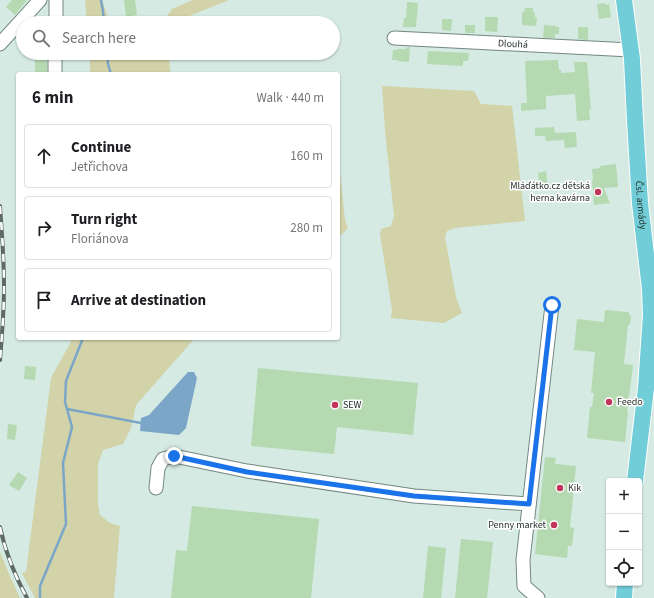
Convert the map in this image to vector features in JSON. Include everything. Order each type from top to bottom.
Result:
[{"type":"main road","name":"Čsl. armády","points":[[624,0],[631,50],[640,203],[650,289],[651,315],[651,357],[635,478]]},
{"type":"main road","points":[[624,598],[625,586]]},
{"type":"street","points":[[25,16],[40,0]]},
{"type":"street","points":[[56,0],[56,16]]},
{"type":"street","points":[[0,44],[16,26]]},
{"type":"street","name":"Dlouhá","points":[[394,38],[631,50]]},
{"type":"street","points":[[55,60],[55,72]]},
{"type":"street","points":[[538,598],[524,586],[523,560],[552,305]]},
{"type":"street","points":[[156,488],[158,468],[163,460],[174,456],[247,472],[414,496],[529,504]]},
{"type":"green space","points":[[85,0],[102,0],[108,16],[86,16]]},
{"type":"green space","points":[[193,0],[229,0],[189,16],[167,16],[172,9]]},
{"type":"green space","points":[[90,60],[169,60],[171,72],[90,72]]},
{"type":"green space","points":[[382,86],[474,91],[481,104],[512,106],[525,221],[455,228],[447,231],[445,237],[456,297],[462,313],[444,323],[391,318],[392,310],[380,234],[381,229],[391,226],[394,216]]},
{"type":"green space","points":[[340,171],[345,220],[348,228],[340,236]]},
{"type":"green space","points":[[72,340],[193,340],[136,405],[131,428],[123,444],[103,450],[98,464],[98,504],[100,515],[110,523],[120,526],[114,598],[35,598],[22,573],[26,572],[51,378]]},
{"type":"green space","points":[[0,552],[10,576],[20,598],[0,598]]},
{"type":"water","points":[[188,372],[194,372],[197,378],[186,428],[179,435],[140,431],[141,418],[149,415]]},
{"type":"building","points":[[12,0],[27,0],[15,15],[6,7]]},
{"type":"building","points":[[124,0],[135,0],[137,15],[126,16]]},
{"type":"building","points":[[407,2],[418,3],[416,27],[403,27],[404,18],[406,18]]},
{"type":"building","points":[[605,3],[605,5],[609,4],[611,17],[599,19],[597,4]]},
{"type":"building","points":[[525,8],[533,8],[535,17],[537,18],[536,26],[522,25],[522,12],[524,12]]},
{"type":"building","points":[[485,17],[498,17],[497,32],[485,31]]},
{"type":"building","points":[[442,19],[452,19],[451,31],[442,30]]},
{"type":"building","points":[[465,25],[475,25],[475,33],[465,33]]},
{"type":"building","points":[[544,25],[559,27],[559,34],[555,34],[555,38],[543,38]]},
{"type":"building","points":[[578,27],[588,27],[588,40],[578,39]]},
{"type":"building","points":[[410,47],[409,62],[392,60],[393,50],[405,49]]},
{"type":"building","points":[[428,51],[469,53],[468,61],[463,61],[463,66],[427,64]]},
{"type":"building","points":[[35,60],[47,60],[47,72],[35,72]]},
{"type":"building","points":[[558,60],[559,70],[561,70],[561,73],[575,72],[574,62],[587,62],[591,110],[589,110],[590,120],[577,121],[575,94],[546,96],[546,109],[521,111],[521,103],[527,103],[525,61]]},
{"type":"building","points":[[554,127],[555,133],[576,132],[577,147],[565,148],[564,140],[546,141],[545,136],[535,136],[535,128]]},
{"type":"building","points":[[616,164],[618,187],[604,188],[610,203],[594,205],[592,169],[600,168],[600,166]]},
{"type":"building","points":[[546,171],[548,187],[540,188],[538,173]]},
{"type":"building","points":[[605,310],[628,312],[631,317],[630,325],[628,325],[624,364],[633,365],[629,397],[628,396],[625,442],[587,438],[590,407],[592,407],[594,393],[591,393],[595,352],[574,350],[577,319],[604,322]]},
{"type":"building","points":[[25,366],[36,367],[35,380],[24,379]]},
{"type":"building","name":"SEW","points":[[258,368],[418,383],[413,435],[337,427],[334,454],[251,446]]},
{"type":"building","points":[[8,424],[17,425],[15,440],[7,439]]},
{"type":"building","points":[[545,457],[556,458],[555,464],[576,466],[570,527],[574,528],[572,546],[568,546],[567,558],[535,554]]},
{"type":"building","points":[[18,472],[27,478],[19,491],[9,485]]},
{"type":"building","points":[[192,506],[319,519],[311,598],[171,598],[176,550],[187,551]]},
{"type":"building","points":[[461,539],[493,542],[487,598],[455,598]]},
{"type":"building","points":[[428,546],[446,548],[441,598],[423,598]]},
{"type":"waterway","points":[[101,0],[103,16]]},
{"type":"waterway","points":[[108,60],[110,72]]},
{"type":"waterway","points":[[40,598],[40,586],[66,524],[63,463],[72,427],[65,402],[66,381],[82,340]]},
{"type":"waterway","points":[[67,409],[141,423]]},
{"type":"railway","points":[[0,206],[4,286],[0,360]]},
{"type":"railway","points":[[0,527],[11,563],[27,598]]},
{"type":"place","name":"Mláďátko.cz dětská herna kavárna","points":[[598,192]]},
{"type":"place","name":"Feedo","points":[[609,402]]},
{"type":"place","name":"SEW","points":[[335,405]]},
{"type":"place","name":"Kik","points":[[560,488]]},
{"type":"place","name":"Penny market","points":[[554,525]]},
{"type":"route","points":[[174,456],[247,472],[414,496],[529,504],[552,305]]}]
